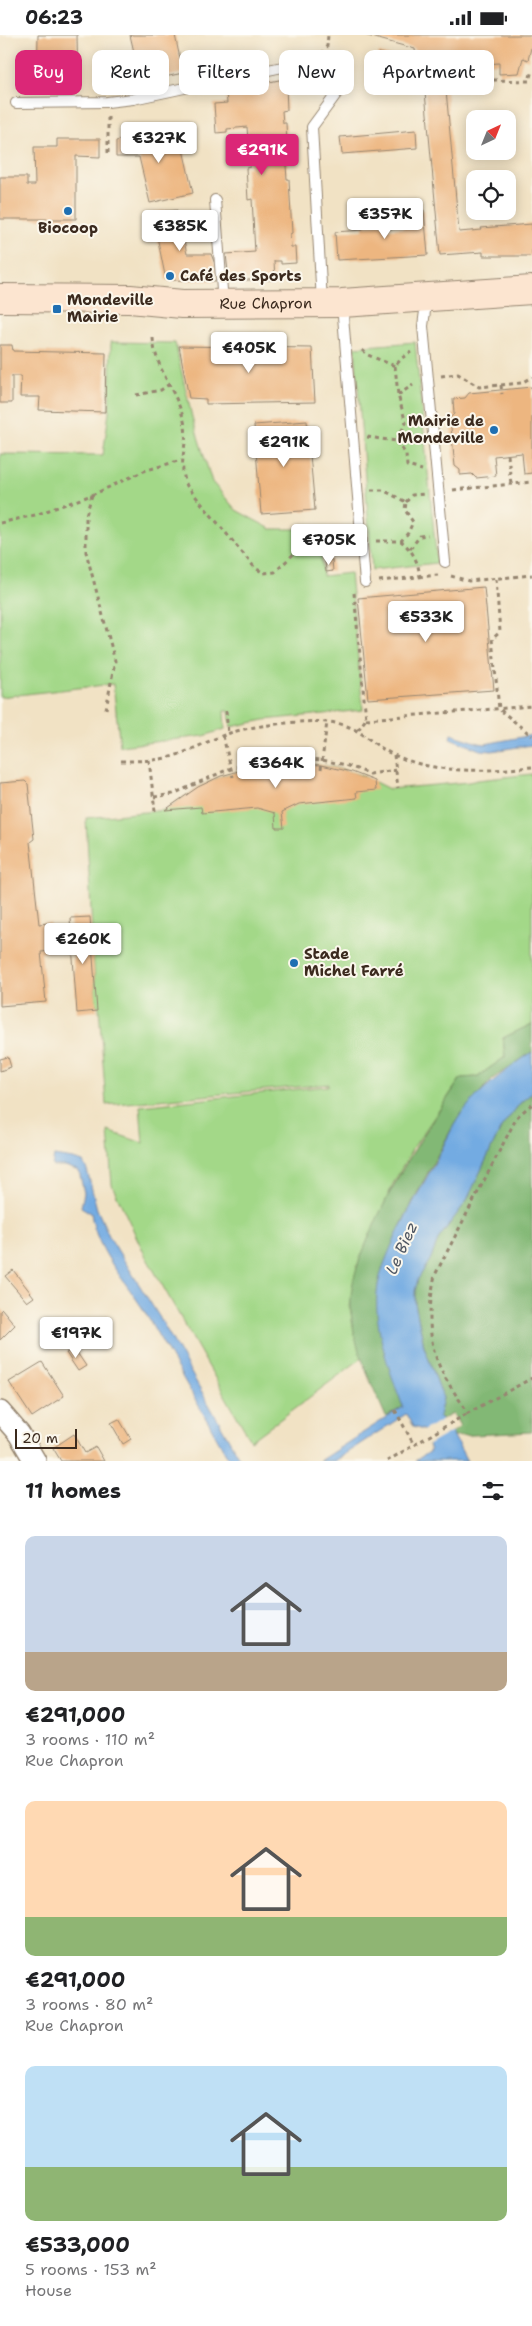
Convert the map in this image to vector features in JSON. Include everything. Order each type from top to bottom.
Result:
[{"type":"street","name":"Rue Chapron","points":[[0,298],[130,299],[182,304],[332,303],[532,290]]},
{"type":"street","points":[[0,1412],[19,1434],[35,1461]]},
{"type":"lane","points":[[16,103],[134,99],[279,68]]},
{"type":"lane","points":[[336,95],[312,127],[332,303],[353,439],[365,582]]},
{"type":"lane","points":[[215,200],[223,303]]},
{"type":"lane","points":[[425,311],[423,326],[445,562]]},
{"type":"path","points":[[325,50],[328,35]]},
{"type":"path","points":[[494,80],[529,81],[532,70]]},
{"type":"path","points":[[108,125],[108,157]]},
{"type":"path","points":[[153,338],[158,365],[184,422],[185,436],[181,460],[182,475],[194,498],[213,516],[255,568],[264,573],[275,572],[299,548],[311,542],[327,541],[362,544],[379,541],[401,541],[410,549],[418,562],[420,577]]},
{"type":"path","points":[[360,348],[368,355],[395,366]]},
{"type":"path","points":[[396,441],[406,423],[398,395],[395,366],[402,358],[412,352],[425,349]]},
{"type":"path","points":[[428,377],[458,374],[479,387],[521,383],[532,377]]},
{"type":"path","points":[[136,395],[161,390],[168,385]]},
{"type":"path","points":[[501,385],[502,394]]},
{"type":"path","points":[[353,439],[372,436],[384,441],[396,441]]},
{"type":"path","points":[[396,441],[406,454],[407,466],[422,469],[425,477]]},
{"type":"path","points":[[508,455],[511,484]]},
{"type":"path","points":[[0,523],[36,515],[92,495],[144,471],[181,460]]},
{"type":"path","points":[[439,491],[532,482]]},
{"type":"path","points":[[358,490],[383,490],[406,502],[406,510],[413,522],[408,533],[401,541]]},
{"type":"path","points":[[92,495],[86,515],[86,552],[115,661],[106,709]]},
{"type":"path","points":[[410,549],[420,536],[443,532]]},
{"type":"path","points":[[358,729],[366,719],[353,583],[447,575],[469,581],[532,575]]},
{"type":"path","points":[[496,579],[500,632],[492,639],[499,709],[532,735]]},
{"type":"path","points":[[366,719],[532,706]]},
{"type":"path","points":[[226,711],[228,733]]},
{"type":"path","points":[[321,769],[327,722]]},
{"type":"path","points":[[121,761],[149,760],[174,756],[228,733],[277,725],[327,722],[358,729],[394,755],[426,764],[476,772],[532,767]]},
{"type":"path","points":[[223,736],[233,777]]},
{"type":"path","points":[[394,755],[398,788]]},
{"type":"path","points":[[154,797],[173,794],[231,768],[283,758],[322,760],[370,774],[396,770]]},
{"type":"path","points":[[149,760],[156,811]]},
{"type":"path","points":[[468,1413],[437,1361],[431,1333],[430,1300],[435,1275],[517,1117],[532,1104]]},
{"type":"path","points":[[387,1461],[532,1378]]},
{"type":"path","points":[[395,1410],[414,1445]]},
{"type":"green space","points":[[111,342],[175,343],[192,417],[212,482],[236,510],[271,529],[319,529],[323,576],[350,573],[363,710],[264,720],[231,727],[229,711],[224,711],[225,729],[204,736],[120,746],[113,684],[0,697],[0,454],[103,455],[109,412]]},
{"type":"green space","points":[[415,342],[437,563],[372,570],[355,347]]},
{"type":"green space","points":[[306,763],[333,767],[361,775],[389,789],[532,774],[532,1024],[503,1038],[505,1057],[477,1077],[461,1078],[413,1148],[393,1184],[357,1266],[350,1307],[354,1332],[362,1358],[251,1441],[145,1255],[112,1185],[108,1131],[143,1143],[140,1106],[328,1086],[329,1084],[106,1105],[99,1007],[96,1004],[86,818],[165,810],[198,787],[221,776],[261,765]]},
{"type":"green space","points":[[532,1024],[532,1052],[492,1079],[461,1114],[411,1205],[384,1265],[378,1285],[382,1339],[403,1407],[386,1417],[359,1351],[352,1323],[352,1291],[355,1273],[361,1256],[377,1218],[399,1176],[461,1078],[477,1077],[505,1057],[503,1038]]},
{"type":"green space","points":[[532,1093],[532,1432],[454,1436],[452,1432],[460,1426],[453,1414],[443,1419],[439,1416],[443,1398],[424,1346],[415,1303],[415,1291],[418,1279],[430,1260],[439,1238],[466,1202],[501,1128],[521,1102]]},
{"type":"water","points":[[451,734],[485,744],[532,735],[532,745],[492,751],[480,750],[450,738]]},
{"type":"water","name":"Le Biez","points":[[532,1052],[532,1093],[521,1102],[501,1128],[466,1202],[439,1238],[430,1260],[418,1279],[415,1291],[415,1303],[424,1346],[443,1398],[439,1416],[448,1425],[467,1461],[415,1461],[430,1451],[423,1430],[413,1427],[406,1414],[334,1461],[319,1461],[403,1407],[384,1351],[378,1321],[377,1292],[385,1262],[409,1210],[461,1114],[469,1104],[503,1073]]},
{"type":"water","points":[[54,1156],[83,1162],[87,1170],[97,1209],[110,1238],[160,1318],[241,1461],[232,1461],[226,1454],[146,1314],[106,1254],[99,1241],[91,1213],[81,1207],[84,1193],[79,1171],[65,1166],[52,1166]]},
{"type":"pier","points":[[445,1418],[454,1430],[425,1447],[421,1432]]},
{"type":"building","points":[[38,35],[77,35],[77,50],[38,50]]},
{"type":"building","points":[[130,35],[175,35],[179,54],[179,74],[169,76],[169,50],[134,50]]},
{"type":"building","points":[[364,35],[532,35],[528,60],[523,58],[519,73],[499,74],[499,63],[494,63],[494,50],[415,49]]},
{"type":"building","points":[[279,80],[279,95],[286,95],[287,110],[282,111],[283,123],[286,123],[288,166],[286,166],[287,179],[289,179],[291,247],[295,247],[296,263],[281,264],[281,261],[274,261],[275,280],[229,280],[226,254],[255,252],[252,199],[248,200],[246,168],[250,167],[247,127],[227,129],[227,132],[216,133],[214,104],[227,103],[226,95],[269,95],[269,82]]},
{"type":"building","points":[[425,95],[446,95],[459,232],[482,230],[481,228],[532,224],[532,254],[530,256],[483,256],[483,252],[440,255]]},
{"type":"building","points":[[416,130],[417,148],[342,154],[340,137]]},
{"type":"building","points":[[156,132],[157,137],[179,132],[193,193],[150,203],[139,157],[116,157],[116,141]]},
{"type":"building","points":[[57,139],[100,139],[100,157],[76,156],[76,219],[0,219],[0,177],[27,177],[27,185],[35,185],[34,147],[57,147]]},
{"type":"building","points":[[177,210],[187,254],[211,254],[215,264],[216,281],[166,280],[152,212]]},
{"type":"building","points":[[424,210],[428,255],[337,260],[335,232],[363,230],[363,226],[385,224],[385,229],[404,228],[403,226],[408,226],[406,212]]},
{"type":"building","points":[[0,345],[12,345],[13,351],[106,353],[105,412],[39,410],[40,397],[20,397],[21,376],[12,376],[12,403],[0,403]]},
{"type":"building","points":[[179,346],[312,348],[315,402],[206,404],[206,399],[189,398]]},
{"type":"building","name":"Mairie de Mondeville","points":[[532,387],[532,473],[524,474],[522,453],[494,456],[496,476],[476,478],[472,474],[460,475],[460,470],[455,466],[450,418],[454,414],[453,399],[465,398],[469,393]]},
{"type":"building","points":[[307,421],[315,510],[261,514],[254,425]]},
{"type":"building","points":[[325,560],[332,560],[333,571],[326,572]]},
{"type":"building","points":[[484,587],[494,690],[368,699],[358,598]]},
{"type":"building","points":[[291,763],[321,765],[352,772],[375,781],[376,790],[356,792],[357,798],[299,804],[282,812],[284,828],[276,828],[275,813],[257,808],[202,813],[201,807],[165,810],[198,787],[221,776],[261,765]]},
{"type":"building","points":[[25,781],[28,784],[34,839],[30,842],[39,924],[50,923],[53,951],[41,952],[46,1002],[0,1006],[0,783]]},
{"type":"building","points":[[90,917],[97,1011],[77,1013],[70,918]]},
{"type":"building","points":[[8,1057],[11,1067],[0,1071],[0,1059]]},
{"type":"building","points":[[13,1270],[34,1297],[27,1302],[5,1276]]},
{"type":"building","points":[[2,1309],[15,1325],[0,1340],[0,1311]]},
{"type":"building","points":[[74,1348],[86,1366],[78,1371],[66,1353]]},
{"type":"building","points":[[42,1362],[64,1396],[32,1417],[9,1382]]},
{"type":"building","points":[[119,1419],[131,1439],[123,1444],[111,1423]]},
{"type":"building","points":[[74,1434],[85,1453],[96,1447],[104,1461],[61,1461],[53,1448]]},
{"type":"place","name":"Biocoop","points":[[68,211]]},
{"type":"place","name":"Café des Sports","points":[[170,276]]},
{"type":"place","name":"Mondeville Mairie","points":[[57,309]]},
{"type":"place","name":"Mairie de Mondeville","points":[[494,430]]},
{"type":"place","name":"Stade Michel Farré","points":[[294,963]]}]
